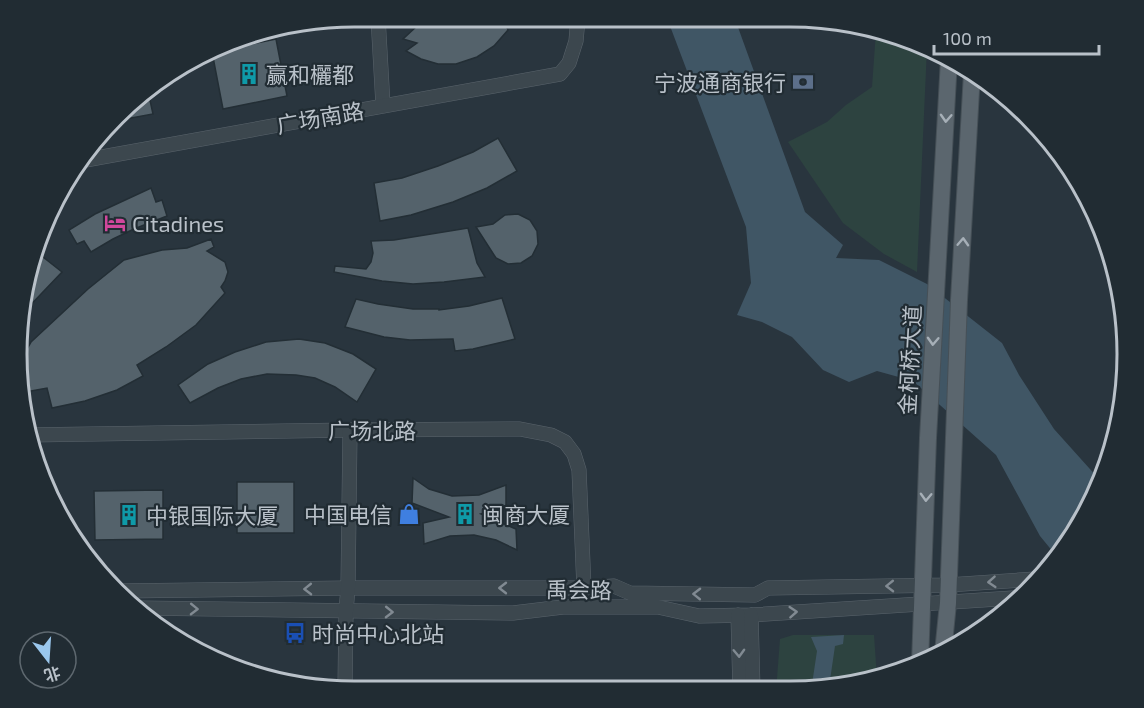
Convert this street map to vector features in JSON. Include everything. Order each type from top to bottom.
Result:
[{"type":"main road","name":"金柯桥大道","points":[[920,654],[928,438],[948,68]]},
{"type":"main road","points":[[944,642],[948,603],[959,300],[972,82]]},
{"type":"street","points":[[379,27],[383,105]]},
{"type":"street","name":"广场南路","points":[[92,159],[560,74],[569,63],[578,27]]},
{"type":"street","name":"广场北路","points":[[37,435],[520,429],[551,435],[565,442],[574,454],[579,470],[584,588]]},
{"type":"street","points":[[345,681],[350,430]]},
{"type":"street","name":"禹会路","points":[[129,591],[614,586],[630,593],[755,595],[768,588],[922,586],[1026,580]]},
{"type":"street","name":"禹会路","points":[[149,608],[513,613],[563,607],[658,607],[699,616],[1008,598]]},
{"type":"street","points":[[948,603],[951,639]]},
{"type":"street","points":[[915,656],[922,604]]},
{"type":"street","points":[[741,681],[745,615]]},
{"type":"street","points":[[745,615],[752,681]]},
{"type":"green space","points":[[875,38],[927,57],[917,272],[884,254],[843,223],[788,142],[827,122],[872,87]]},
{"type":"green space","points":[[793,635],[874,635],[876,670],[833,678],[777,681],[780,639]]},
{"type":"water","points":[[670,27],[738,27],[805,212],[843,245],[836,258],[879,260],[927,284],[1002,343],[1019,375],[1054,429],[1094,474],[1073,518],[1051,550],[1040,536],[996,455],[913,381],[877,371],[849,382],[823,370],[792,337],[762,322],[737,315],[751,283],[746,227]]},
{"type":"water","points":[[844,635],[843,644],[835,646],[830,678],[813,680],[817,651],[811,637]]},
{"type":"building","points":[[416,27],[507,27],[508,30],[494,46],[477,57],[456,64],[438,64],[421,59],[406,51],[417,43],[403,39]]},
{"type":"building","name":"赢和欐都","points":[[276,39],[287,96],[223,109],[213,59],[247,45]]},
{"type":"building","points":[[150,99],[153,114],[127,119]]},
{"type":"building","points":[[498,138],[517,171],[487,188],[453,202],[411,215],[380,221],[374,183],[402,178],[438,166],[473,152]]},
{"type":"building","name":"Citadines","points":[[151,188],[156,202],[162,200],[167,216],[134,229],[91,252],[84,241],[77,244],[69,230],[95,214]]},
{"type":"building","points":[[518,214],[530,220],[537,231],[538,244],[532,256],[521,263],[508,264],[496,258],[476,227],[493,224],[505,215]]},
{"type":"building","points":[[468,228],[477,263],[485,277],[413,284],[334,272],[335,266],[366,269],[373,253],[371,241],[394,240]]},
{"type":"building","points":[[211,239],[214,247],[207,251],[225,262],[228,272],[221,287],[225,293],[196,325],[137,365],[143,376],[117,390],[85,401],[52,408],[47,388],[29,391],[27,348],[31,342],[88,289],[124,260],[162,250],[187,248]]},
{"type":"building","points":[[42,256],[62,272],[31,305]]},
{"type":"building","points":[[502,298],[515,339],[473,349],[455,351],[453,339],[410,340],[384,337],[345,327],[356,299],[413,309],[439,310]]},
{"type":"building","points":[[299,339],[325,343],[353,354],[376,369],[357,402],[335,387],[315,378],[296,375],[267,374],[241,379],[190,403],[178,385],[208,364],[235,352],[266,342]]},
{"type":"building","name":"闽商大厦","points":[[413,478],[429,489],[452,496],[479,495],[506,485],[506,507],[481,514],[516,529],[517,550],[496,540],[474,535],[450,536],[424,544],[423,523],[449,517],[412,503]]},
{"type":"building","points":[[237,482],[294,482],[294,533],[237,533]]},
{"type":"building","name":"中银国际大厦","points":[[163,490],[163,539],[95,540],[94,491]]},
{"type":"place","name":"赢和欐都","points":[[249,74]]},
{"type":"place","name":"宁波通商银行","points":[[803,82]]},
{"type":"place","name":"Citadines","points":[[115,223]]},
{"type":"place","name":"中国电信","points":[[409,514]]},
{"type":"place","name":"闽商大厦","points":[[465,514]]},
{"type":"place","name":"中银国际大厦","points":[[129,515]]},
{"type":"place","name":"时尚中心北站","points":[[295,633]]}]
